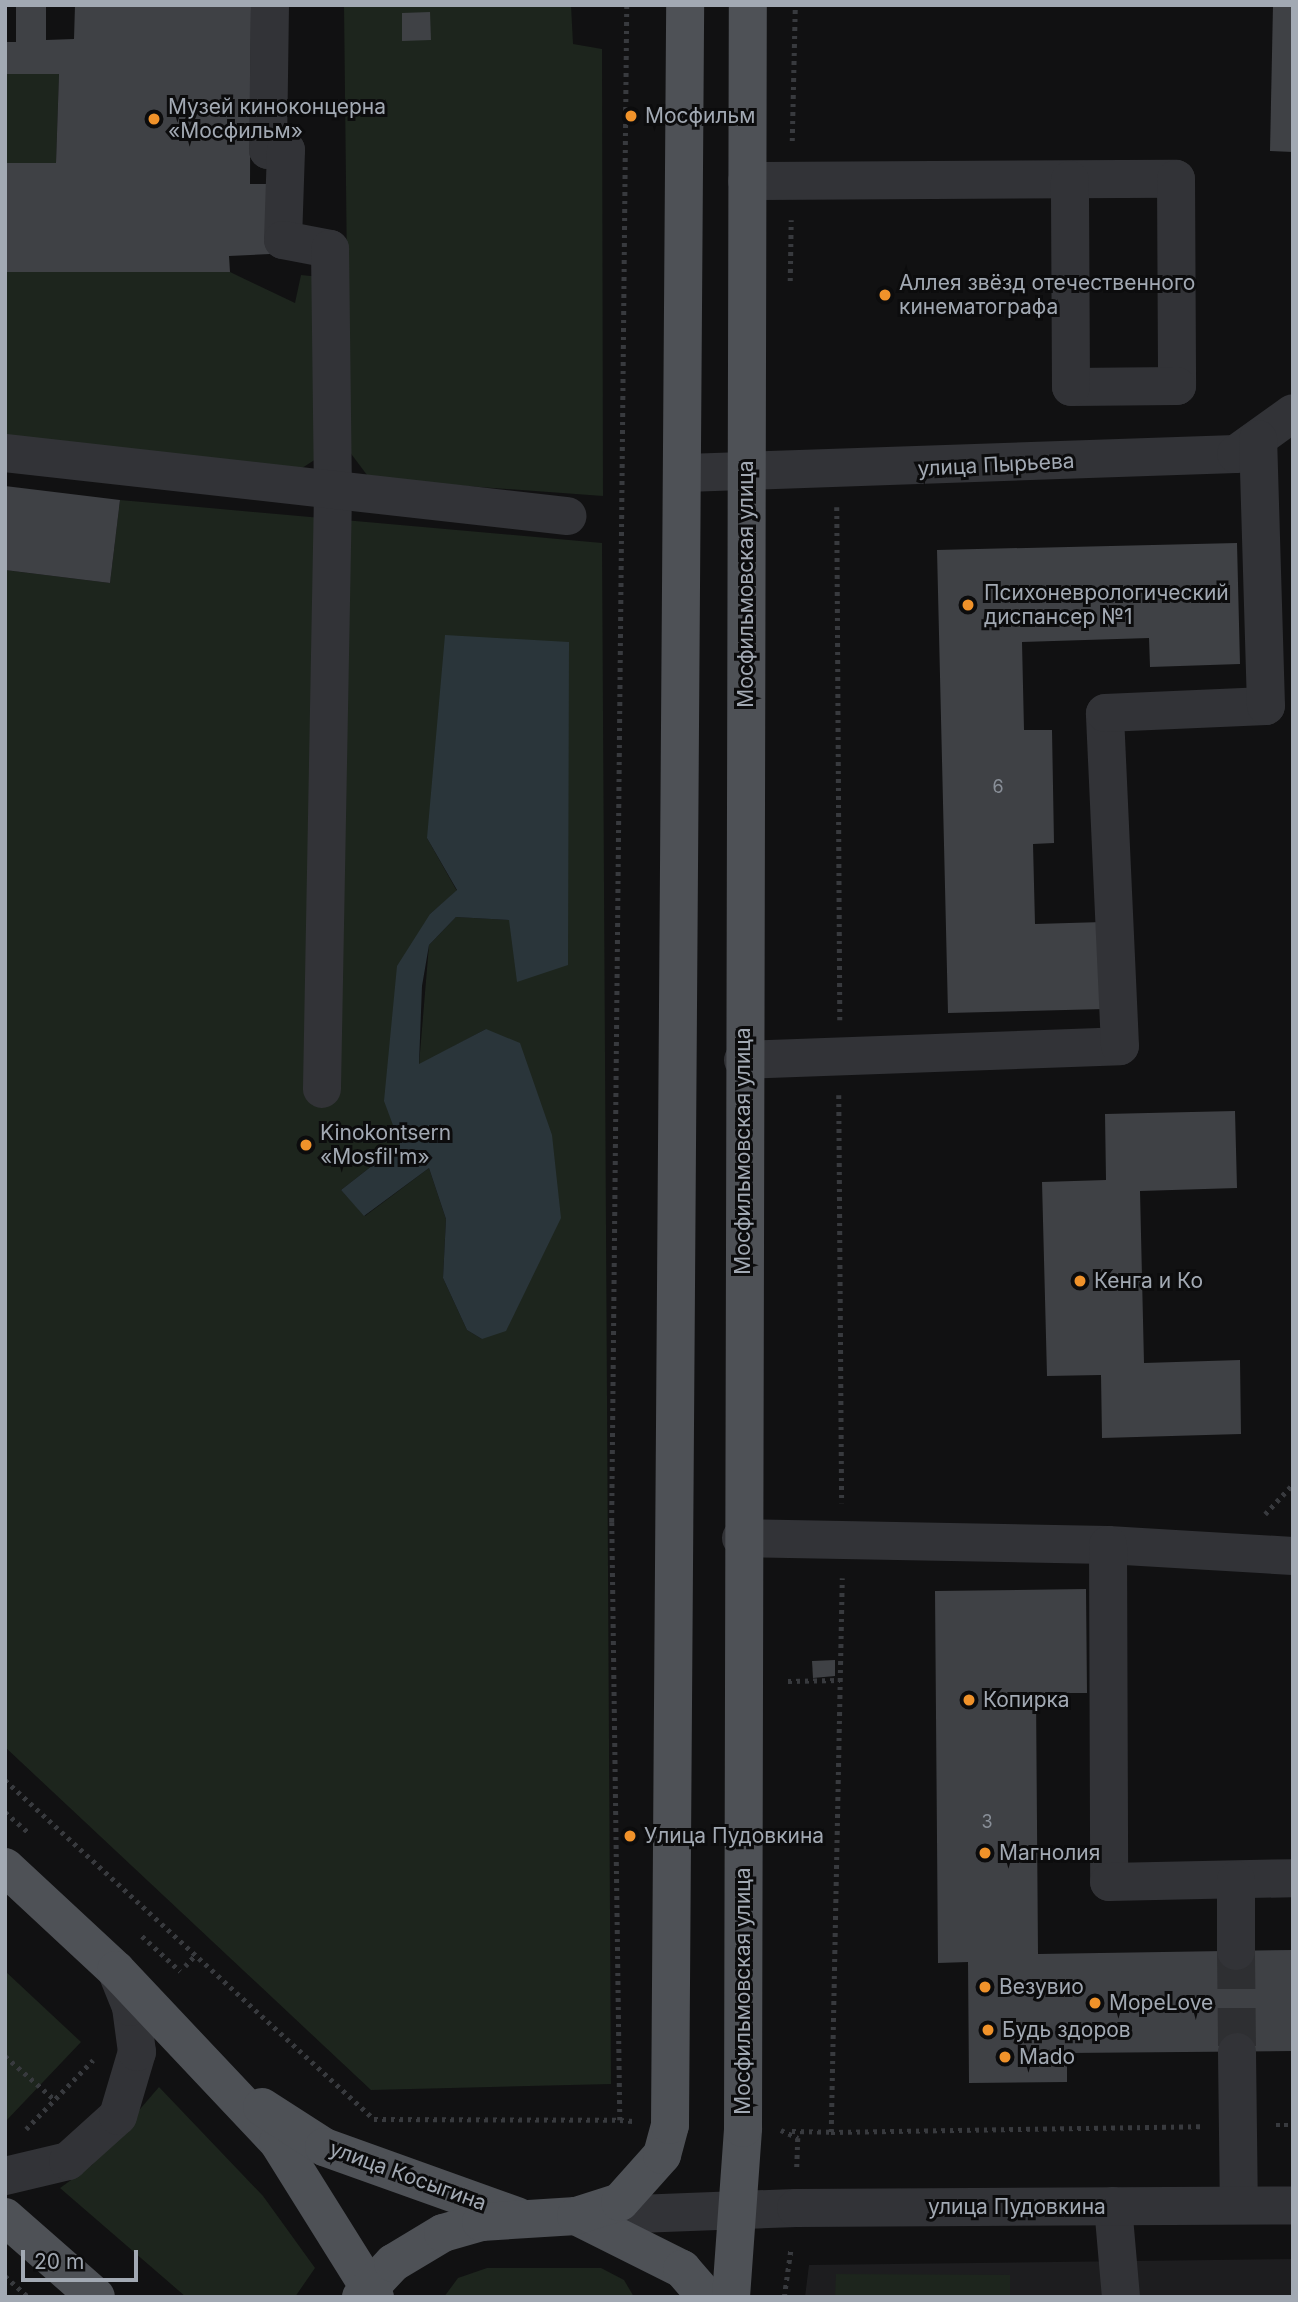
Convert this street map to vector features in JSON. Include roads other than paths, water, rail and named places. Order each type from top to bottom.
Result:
[{"type":"main road","points":[[576,2217],[620,2202],[645,2180],[662,2155],[670,2125],[686,473],[685,5]]},
{"type":"main road","name":"Мосфильмовская улица","points":[[731,2297],[741,2209],[741,1538],[748,5]]},
{"type":"main road","points":[[5,1867],[116,1970],[229,2086],[309,2185],[368,2293]]},
{"type":"main road","name":"улица Косыгина","points":[[229,2086],[324,2147],[519,2217]]},
{"type":"main road","points":[[5,2217],[78,2291]]},
{"type":"main road","name":"улица Косыгина","points":[[368,2293],[415,2246],[443,2233],[519,2217],[576,2217]]},
{"type":"main road","points":[[576,2217],[682,2269],[706,2297]]},
{"type":"street","points":[[270,5],[268,150],[285,150],[282,240],[330,249],[333,492],[322,1089]]},
{"type":"street","points":[[747,181],[1176,179],[1177,386],[1071,387],[1070,180]]},
{"type":"street","name":"улица Пырьева","points":[[686,473],[836,472],[1236,454],[1293,414]]},
{"type":"street","points":[[743,1060],[1121,1046],[1105,713],[1266,706],[1279,633],[1258,439]]},
{"type":"street","points":[[5,453],[333,492],[567,516]]},
{"type":"street","points":[[741,1538],[1108,1545],[1293,1556]]},
{"type":"street","points":[[1108,1545],[1109,1882],[1293,1878]]},
{"type":"street","points":[[1236,1880],[1236,1951]]},
{"type":"street","points":[[5,2176],[68,2161],[118,2116],[137,2052],[131,2007],[116,1970]]},
{"type":"street","points":[[1237,2052],[1239,2206]]},
{"type":"street","name":"улица Пудовкина","points":[[576,2217],[741,2209],[1293,2205]]},
{"type":"street","points":[[1114,2206],[1121,2297]]},
{"type":"tunnel","points":[[1236,1951],[1237,2052]]},
{"type":"place","name":"Мосфильм","points":[[631,116]]},
{"type":"place","name":"Музей киноконцерна «Мосфильм»","points":[[154,119]]},
{"type":"place","name":"Аллея звёзд отечественного кинематографа","points":[[885,295]]},
{"type":"place","name":"Психоневрологический диспансер №1","points":[[968,605]]},
{"type":"place","name":"Kinokontsern «Mosfil'm»","points":[[306,1145]]},
{"type":"place","name":"Кенга и Ко","points":[[1080,1281]]},
{"type":"place","name":"Копирка","points":[[969,1700]]},
{"type":"place","name":"Улица Пудовкина","points":[[630,1836]]},
{"type":"place","name":"Магнолия","points":[[985,1853]]},
{"type":"place","name":"Везувио","points":[[985,1987]]},
{"type":"place","name":"МореLove","points":[[1095,2003]]},
{"type":"place","name":"Будь здоров","points":[[988,2030]]},
{"type":"place","name":"Mado","points":[[1005,2057]]}]
